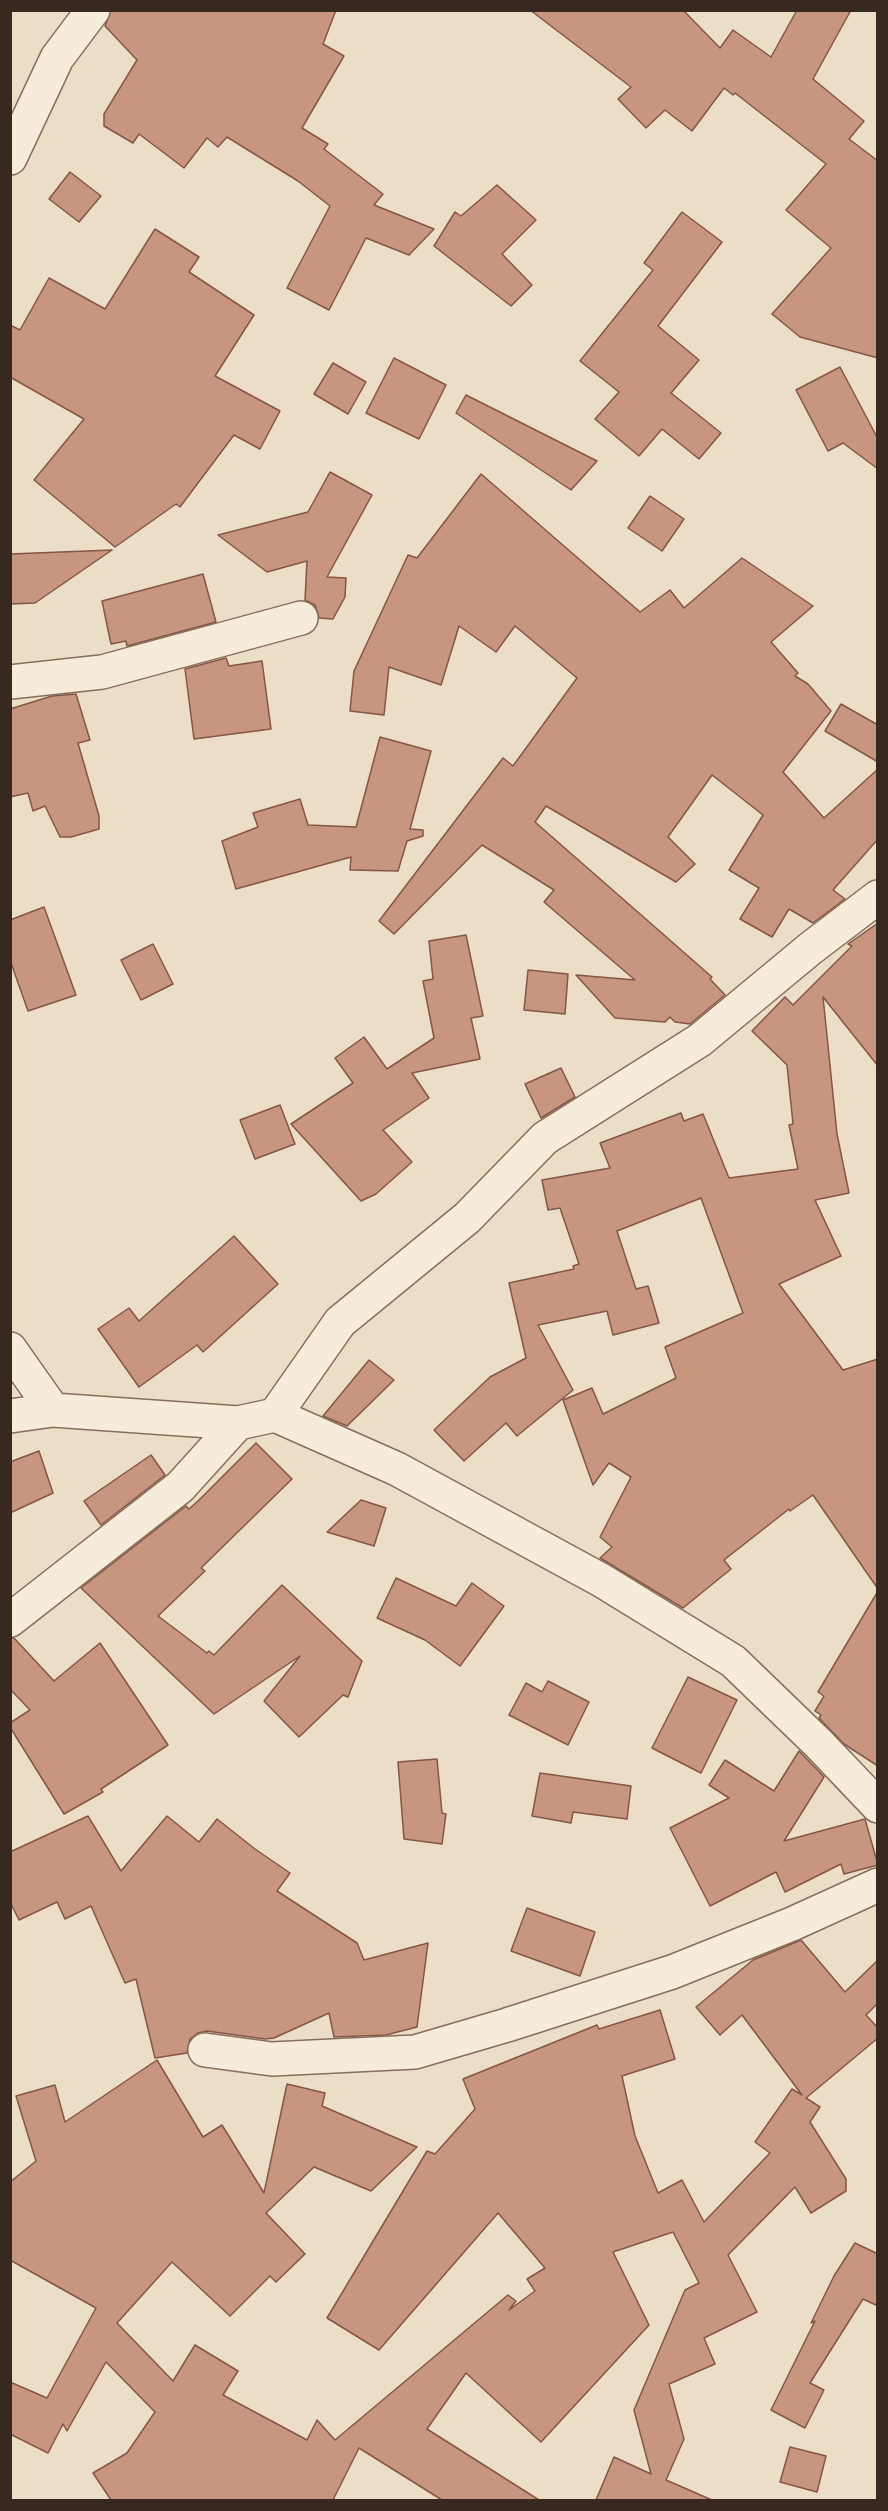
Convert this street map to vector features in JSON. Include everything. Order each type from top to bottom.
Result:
[{"type":"street","points":[[10,158],[57,58],[93,10]]},
{"type":"street","points":[[10,682],[102,672],[301,618]]},
{"type":"street","points":[[275,1415],[340,1322],[467,1218],[545,1137],[700,1040],[811,948],[878,897]]},
{"type":"street","points":[[10,1349],[54,1410]]},
{"type":"street","points":[[10,1416],[54,1410],[238,1423],[275,1415],[397,1469],[601,1580],[733,1661],[819,1744],[878,1806]]},
{"type":"street","points":[[10,1620],[180,1487],[238,1423]]},
{"type":"street","points":[[205,2050],[272,2059],[415,2052],[672,1972],[792,1924],[878,1885]]},
{"type":"building","points":[[111,10],[336,10],[323,44],[344,56],[302,128],[328,144],[324,149],[383,194],[374,205],[434,229],[409,255],[366,238],[329,310],[287,288],[330,206],[298,181],[227,137],[218,147],[207,138],[184,168],[139,134],[133,143],[104,126],[104,114],[137,60],[105,26]]},
{"type":"building","points":[[530,10],[683,10],[720,48],[733,30],[771,57],[797,10],[851,10],[813,79],[864,121],[849,139],[878,161],[878,358],[800,337],[772,314],[831,248],[786,210],[826,164],[735,93],[733,95],[724,88],[692,131],[665,110],[646,128],[618,99],[631,87]]},
{"type":"building","points":[[70,172],[101,196],[79,222],[49,199]]},
{"type":"building","points":[[497,185],[536,220],[502,254],[532,285],[511,306],[434,246],[455,212],[461,216]]},
{"type":"building","points":[[682,212],[722,242],[658,326],[699,360],[671,393],[721,433],[699,459],[662,429],[639,456],[595,419],[619,392],[580,361],[653,270],[644,263]]},
{"type":"building","points":[[155,229],[199,257],[189,272],[254,315],[215,376],[280,411],[260,449],[234,435],[180,507],[176,504],[115,547],[34,480],[84,419],[10,377],[10,325],[20,330],[49,278],[105,309]]},
{"type":"building","points":[[394,358],[446,385],[419,439],[366,413]]},
{"type":"building","points":[[333,363],[366,382],[348,414],[314,394]]},
{"type":"building","points":[[840,367],[878,439],[878,469],[843,443],[828,451],[796,390]]},
{"type":"building","points":[[466,395],[597,461],[571,490],[456,413]]},
{"type":"building","points":[[330,472],[372,495],[327,577],[346,578],[345,597],[333,619],[319,618],[315,605],[305,600],[307,561],[267,572],[218,535],[308,512]]},
{"type":"building","points":[[481,474],[640,612],[670,590],[684,608],[742,558],[813,606],[771,642],[798,673],[795,676],[808,684],[831,711],[783,772],[824,818],[878,769],[878,839],[833,890],[845,899],[813,923],[789,909],[772,937],[740,919],[759,888],[729,870],[763,815],[712,775],[668,837],[695,864],[676,882],[546,806],[535,822],[712,977],[710,979],[725,995],[690,1024],[675,1022],[670,1017],[665,1022],[615,1018],[576,975],[635,980],[544,902],[554,890],[482,845],[394,934],[379,921],[503,758],[513,766],[577,678],[515,626],[496,652],[459,626],[441,685],[389,667],[384,715],[350,711],[354,671],[408,555],[417,558]]},
{"type":"building","points":[[650,496],[684,519],[662,551],[628,528]]},
{"type":"building","points":[[112,550],[35,603],[10,604],[10,554]]},
{"type":"building","points":[[203,574],[216,622],[127,646],[126,641],[111,644],[102,601]]},
{"type":"building","points":[[226,658],[229,666],[262,661],[271,729],[194,739],[185,669]]},
{"type":"building","points":[[76,694],[90,740],[78,743],[99,816],[99,829],[71,837],[60,837],[45,806],[33,811],[28,793],[10,797],[10,709],[52,696]]},
{"type":"building","points":[[841,704],[878,725],[878,762],[825,731]]},
{"type":"building","points":[[380,737],[431,751],[410,829],[423,830],[423,836],[407,841],[398,871],[350,870],[351,857],[236,889],[222,841],[258,827],[253,813],[300,799],[308,825],[356,827]]},
{"type":"building","points":[[44,907],[76,995],[28,1011],[10,960],[10,920]]},
{"type":"building","points":[[878,923],[878,1066],[823,997],[837,1134],[849,1193],[815,1200],[841,1256],[779,1284],[843,1370],[878,1359],[878,1589],[813,1495],[790,1511],[789,1509],[724,1560],[731,1569],[683,1608],[600,1558],[612,1547],[600,1537],[631,1477],[609,1463],[593,1485],[563,1400],[592,1388],[603,1414],[676,1378],[665,1347],[743,1313],[701,1198],[617,1231],[636,1289],[648,1286],[659,1323],[613,1335],[607,1311],[538,1325],[573,1390],[517,1436],[506,1423],[464,1461],[434,1430],[490,1377],[526,1358],[509,1283],[574,1269],[573,1266],[579,1264],[560,1208],[548,1210],[542,1180],[610,1168],[600,1143],[681,1113],[684,1121],[703,1114],[729,1178],[798,1169],[789,1125],[793,1124],[787,1065],[752,1031],[785,997],[793,1005],[852,946],[848,944]]},
{"type":"building","points":[[466,935],[483,1016],[471,1018],[480,1059],[412,1073],[429,1098],[383,1130],[412,1162],[376,1194],[361,1201],[291,1124],[353,1083],[335,1058],[364,1037],[387,1069],[434,1038],[423,981],[433,979],[429,941]]},
{"type":"building","points":[[153,944],[173,984],[141,1000],[121,960]]},
{"type":"building","points":[[528,970],[568,974],[565,1014],[524,1010]]},
{"type":"building","points":[[561,1068],[575,1097],[541,1118],[525,1084]]},
{"type":"building","points":[[280,1105],[295,1144],[255,1159],[240,1120]]},
{"type":"building","points":[[234,1236],[278,1284],[203,1352],[197,1345],[139,1387],[98,1329],[129,1308],[139,1321]]},
{"type":"building","points":[[369,1360],[394,1380],[347,1426],[323,1416]]},
{"type":"building","points":[[256,1443],[292,1479],[201,1568],[205,1571],[158,1616],[207,1653],[209,1651],[214,1655],[282,1585],[362,1661],[348,1697],[343,1695],[299,1737],[264,1701],[300,1656],[214,1714],[81,1588],[186,1506],[189,1509]]},
{"type":"building","points":[[39,1451],[53,1493],[10,1513],[10,1462]]},
{"type":"building","points":[[151,1455],[165,1475],[101,1525],[84,1501]]},
{"type":"building","points":[[361,1500],[386,1508],[374,1546],[327,1532]]},
{"type":"building","points":[[396,1578],[456,1606],[472,1583],[504,1606],[460,1666],[425,1640],[377,1618]]},
{"type":"building","points":[[878,1591],[878,1766],[844,1744],[819,1718],[821,1715],[815,1711],[824,1696],[818,1692]]},
{"type":"building","points":[[10,1638],[14,1638],[54,1681],[100,1643],[168,1745],[101,1789],[103,1792],[64,1814],[10,1727],[10,1723],[30,1710],[10,1689]]},
{"type":"building","points":[[688,1677],[737,1700],[701,1773],[652,1748]]},
{"type":"building","points":[[548,1681],[589,1702],[568,1745],[509,1715],[526,1683],[542,1692]]},
{"type":"building","points":[[799,1751],[824,1777],[784,1841],[865,1819],[878,1865],[844,1874],[841,1864],[785,1892],[776,1872],[710,1906],[670,1828],[729,1798],[709,1785],[725,1760],[774,1791]]},
{"type":"building","points":[[437,1759],[442,1813],[446,1814],[442,1844],[404,1839],[398,1762]]},
{"type":"building","points":[[540,1773],[631,1786],[627,1819],[573,1812],[571,1823],[532,1816]]},
{"type":"building","points":[[88,1816],[121,1871],[167,1816],[199,1842],[217,1819],[290,1873],[277,1891],[357,1943],[364,1960],[428,1943],[417,2027],[386,2035],[334,2037],[329,2013],[274,2038],[265,2039],[207,2031],[198,2033],[190,2039],[187,2053],[155,2058],[136,1979],[125,1983],[91,1906],[65,1919],[57,1902],[19,1920],[10,1902],[10,1852]]},
{"type":"building","points":[[527,1908],[595,1932],[580,1976],[511,1951]]},
{"type":"building","points":[[801,1940],[845,1992],[878,1960],[878,2003],[866,2015],[878,2028],[878,2038],[806,2098],[820,2107],[810,2122],[846,2179],[846,2191],[811,2213],[795,2187],[728,2255],[757,2312],[704,2338],[715,2364],[669,2384],[684,2439],[666,2480],[712,2500],[596,2500],[614,2457],[651,2474],[634,2410],[685,2290],[699,2283],[673,2232],[613,2252],[649,2325],[541,2442],[466,2373],[427,2429],[539,2500],[442,2500],[359,2448],[333,2500],[111,2500],[93,2473],[127,2453],[155,2412],[106,2362],[67,2431],[63,2424],[48,2453],[10,2434],[10,2382],[47,2398],[96,2308],[10,2260],[10,2182],[36,2161],[16,2096],[55,2085],[65,2122],[157,2060],[203,2137],[222,2125],[264,2193],[287,2084],[325,2093],[322,2106],[417,2147],[371,2191],[314,2167],[266,2213],[305,2254],[276,2282],[270,2276],[230,2316],[172,2262],[117,2323],[173,2381],[195,2345],[238,2371],[223,2395],[307,2440],[317,2420],[335,2440],[508,2295],[516,2301],[509,2310],[535,2291],[527,2279],[545,2268],[498,2213],[379,2350],[327,2318],[427,2151],[435,2154],[475,2109],[463,2079],[597,2025],[599,2029],[660,2010],[675,2059],[622,2076],[635,2136],[658,2193],[682,2180],[704,2222],[770,2153],[755,2142],[792,2089],[802,2095],[742,2015],[720,2035],[696,2007],[753,1960]]},
{"type":"building","points":[[855,2243],[878,2254],[878,2306],[863,2299],[810,2383],[824,2390],[805,2428],[771,2410],[815,2321],[811,2323],[834,2276]]},
{"type":"building","points":[[790,2447],[826,2456],[817,2492],[780,2482]]}]
